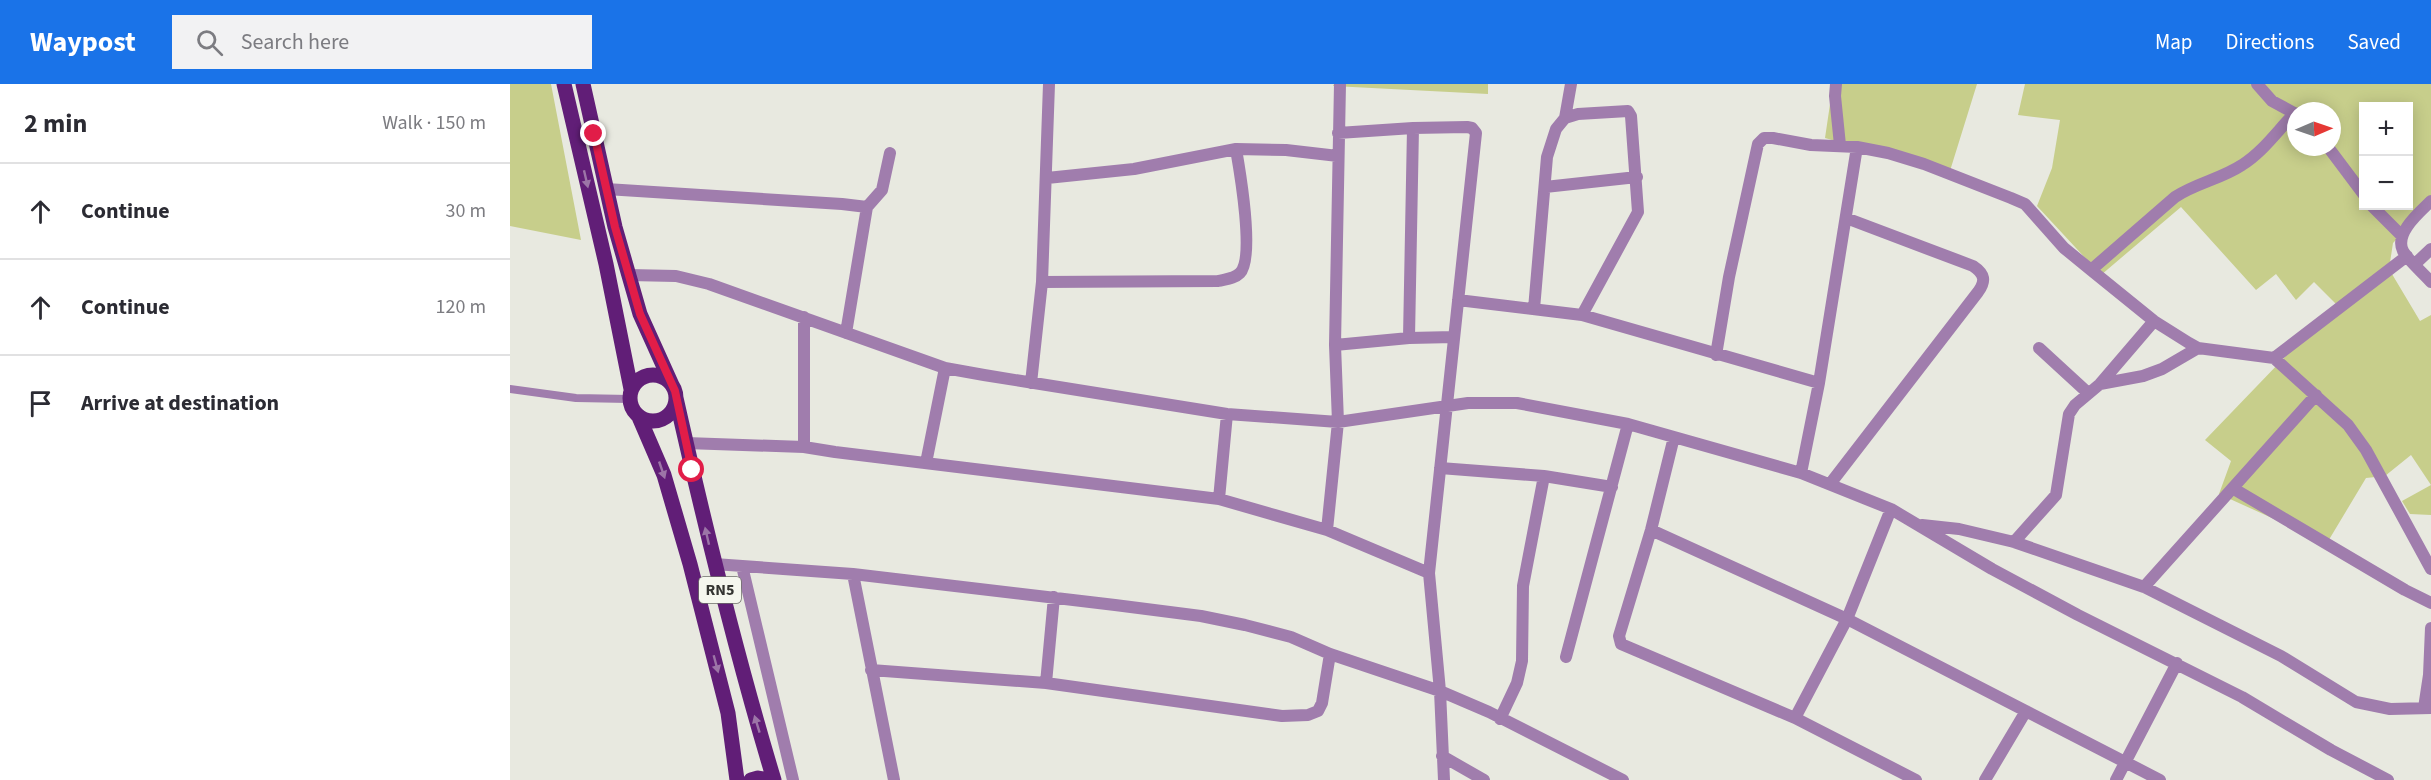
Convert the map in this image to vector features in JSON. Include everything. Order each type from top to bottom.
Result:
[{"type":"main road","name":"RN5","points":[[564,84],[606,264],[632,409],[639,417],[664,475],[690,564],[728,713],[737,780]]},
{"type":"main road","name":"RN5","points":[[583,84],[606,189],[629,275],[643,322],[674,392],[742,673],[774,780]]},
{"type":"main road","points":[[630,394],[637,381],[646,376],[656,375],[665,378],[674,392],[674,408],[668,416],[658,421],[648,421],[639,417]]},
{"type":"main road","points":[[751,780],[758,778],[768,780]]},
{"type":"street","points":[[1031,383],[1042,282],[1049,84]]},
{"type":"street","points":[[1327,530],[1338,422],[1335,345],[1340,84]]},
{"type":"street","points":[[1534,309],[1551,141],[1556,129],[1565,118],[1571,84]]},
{"type":"street","points":[[1836,84],[1840,145]]},
{"type":"street","points":[[2257,84],[2272,101],[2287,109]]},
{"type":"street","points":[[1565,118],[1587,112],[1628,111],[1631,116],[1637,177],[1638,212],[1582,315]]},
{"type":"street","points":[[2091,270],[2175,197],[2186,190],[2241,167],[2254,157],[2287,122]]},
{"type":"street","points":[[1338,133],[1467,127],[1472,128],[1476,133],[1429,573],[1440,691],[1444,780]]},
{"type":"street","points":[[1409,338],[1413,128]]},
{"type":"street","points":[[1716,355],[1729,277],[1758,144],[1764,138],[1773,138],[1811,145],[1840,145],[1888,153],[1924,164],[2025,204],[2064,248],[2154,321],[2198,348],[2274,358],[2348,425],[2366,450],[2431,569]]},
{"type":"street","points":[[1801,473],[1819,383],[1857,147]]},
{"type":"street","points":[[1047,178],[1134,169],[1236,149],[1286,150],[1338,156]]},
{"type":"street","points":[[1042,282],[1218,281],[1232,279],[1241,273],[1246,261],[1246,222],[1236,149]]},
{"type":"street","points":[[846,333],[867,207],[882,190],[890,153]]},
{"type":"street","points":[[2335,156],[2359,188]]},
{"type":"street","points":[[1545,187],[1637,177]]},
{"type":"street","points":[[606,189],[867,207]]},
{"type":"street","points":[[2401,235],[2431,201]]},
{"type":"street","points":[[2376,210],[2401,235],[2402,249],[2431,282]]},
{"type":"street","points":[[1830,483],[1978,292],[1983,285],[1984,277],[1973,266],[1846,218]]},
{"type":"street","points":[[2274,358],[2411,260],[2431,249]]},
{"type":"street","points":[[629,275],[684,278],[804,317],[945,368],[1031,383],[1227,414],[1338,422],[1379,418],[1446,406],[1490,402],[1517,403],[1628,424],[1801,473],[1891,508],[1992,569],[2242,697],[2331,750],[2388,780]]},
{"type":"street","points":[[1458,300],[1582,315],[1819,383]]},
{"type":"street","points":[[804,317],[804,447]]},
{"type":"street","points":[[2014,542],[2056,495],[2068,414],[2100,384],[2154,321]]},
{"type":"street","points":[[1335,345],[1409,338],[1454,337]]},
{"type":"street","points":[[2039,348],[2088,393]]},
{"type":"street","points":[[2100,384],[2143,376],[2162,369],[2198,348]]},
{"type":"street","points":[[926,462],[945,368]]},
{"type":"street","points":[[2144,587],[2316,395]]},
{"type":"street","points":[[1219,499],[1227,414]]},
{"type":"street","points":[[1566,657],[1628,424]]},
{"type":"street","points":[[1674,437],[1651,530],[1622,622],[1619,636],[1621,644],[1795,718],[1916,780]]},
{"type":"street","points":[[686,443],[804,447],[1219,499],[1327,530],[1429,573]]},
{"type":"street","points":[[1440,468],[1544,476],[1612,487]]},
{"type":"street","points":[[1500,719],[1517,683],[1522,661],[1523,586],[1544,476]]},
{"type":"street","points":[[2234,489],[2431,603]]},
{"type":"street","points":[[1795,718],[1847,619],[1891,508]]},
{"type":"street","points":[[1918,524],[1959,529],[2014,542],[2144,587],[2281,656],[2356,702],[2390,709],[2428,708],[2431,628]]},
{"type":"street","points":[[1651,530],[1847,619],[2160,780]]},
{"type":"street","points":[[714,564],[853,574],[1054,597],[1201,616],[1245,626],[1291,637],[1330,654],[1440,691],[1489,712],[1623,780]]},
{"type":"street","points":[[742,566],[793,780]]},
{"type":"street","points":[[853,574],[894,780]]},
{"type":"street","points":[[1046,682],[1054,597]]},
{"type":"street","points":[[871,670],[1046,682],[1282,716],[1308,716],[1318,711],[1322,703],[1330,654]]},
{"type":"street","points":[[2116,780],[2177,663]]},
{"type":"street","points":[[1985,780],[2026,711]]},
{"type":"street","points":[[1442,756],[1484,780]]},
{"type":"lane","points":[[510,389],[576,398],[630,394]]},
{"type":"green space","points":[[510,84],[551,84],[581,240],[510,226]]},
{"type":"green space","points":[[1334,84],[1488,84],[1488,94],[1333,86]]},
{"type":"green space","points":[[1833,84],[1977,84],[1949,174],[1825,138]]},
{"type":"green space","points":[[2025,84],[2431,84],[2431,204],[2393,243],[2389,269],[2420,321],[2431,315],[2431,485],[2411,455],[2385,476],[2366,478],[2327,543],[2219,494],[2231,461],[2205,440],[2336,304],[2314,282],[2296,300],[2276,274],[2256,290],[2181,207],[2101,275],[2037,206],[2052,168],[2060,120],[2018,115]]},
{"type":"green space","points":[[2431,485],[2431,515],[2410,514],[2402,501]]},
{"type":"route","points":[[594,134],[615,227],[640,314],[675,391],[692,470]]}]
